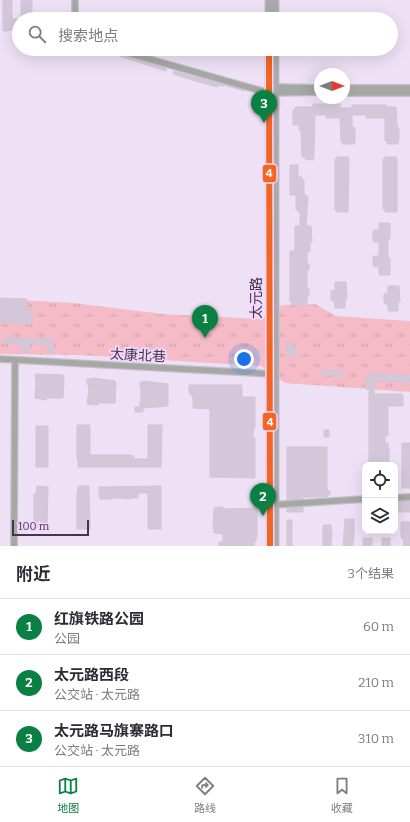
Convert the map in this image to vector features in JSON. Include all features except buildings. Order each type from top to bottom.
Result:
[{"type":"main road","points":[[269,0],[269,12]]},
{"type":"main road","points":[[275,0],[275,12]]},
{"type":"main road","name":"太元路","points":[[270,56],[272,90],[272,505],[270,546]]},
{"type":"main road","name":"太元路","points":[[272,90],[274,56]]},
{"type":"main road","name":"太元路","points":[[272,505],[275,546]]},
{"type":"street","points":[[74,0],[75,12]]},
{"type":"street","points":[[141,56],[272,90],[314,92]]},
{"type":"street","points":[[272,90],[314,88]]},
{"type":"street","points":[[350,88],[410,88]]},
{"type":"street","points":[[350,92],[410,93]]},
{"type":"street","name":"太康北巷","points":[[0,359],[272,374]]},
{"type":"street","points":[[14,546],[15,360]]},
{"type":"street","points":[[398,498],[410,497]]},
{"type":"street","points":[[272,505],[362,499]]},
{"type":"green space","points":[[0,299],[73,303],[163,314],[262,319],[282,305],[315,304],[336,316],[410,321],[410,392],[285,383],[261,366],[80,355],[0,354]]},
{"type":"transit line","name":"4","points":[[269,56],[270,546]]},
{"type":"place","name":"太元路马旗寨路口","points":[[264,123]]},
{"type":"place","name":"红旗铁路公园","points":[[205,338]]},
{"type":"place","name":"太元路西段","points":[[263,516]]}]
